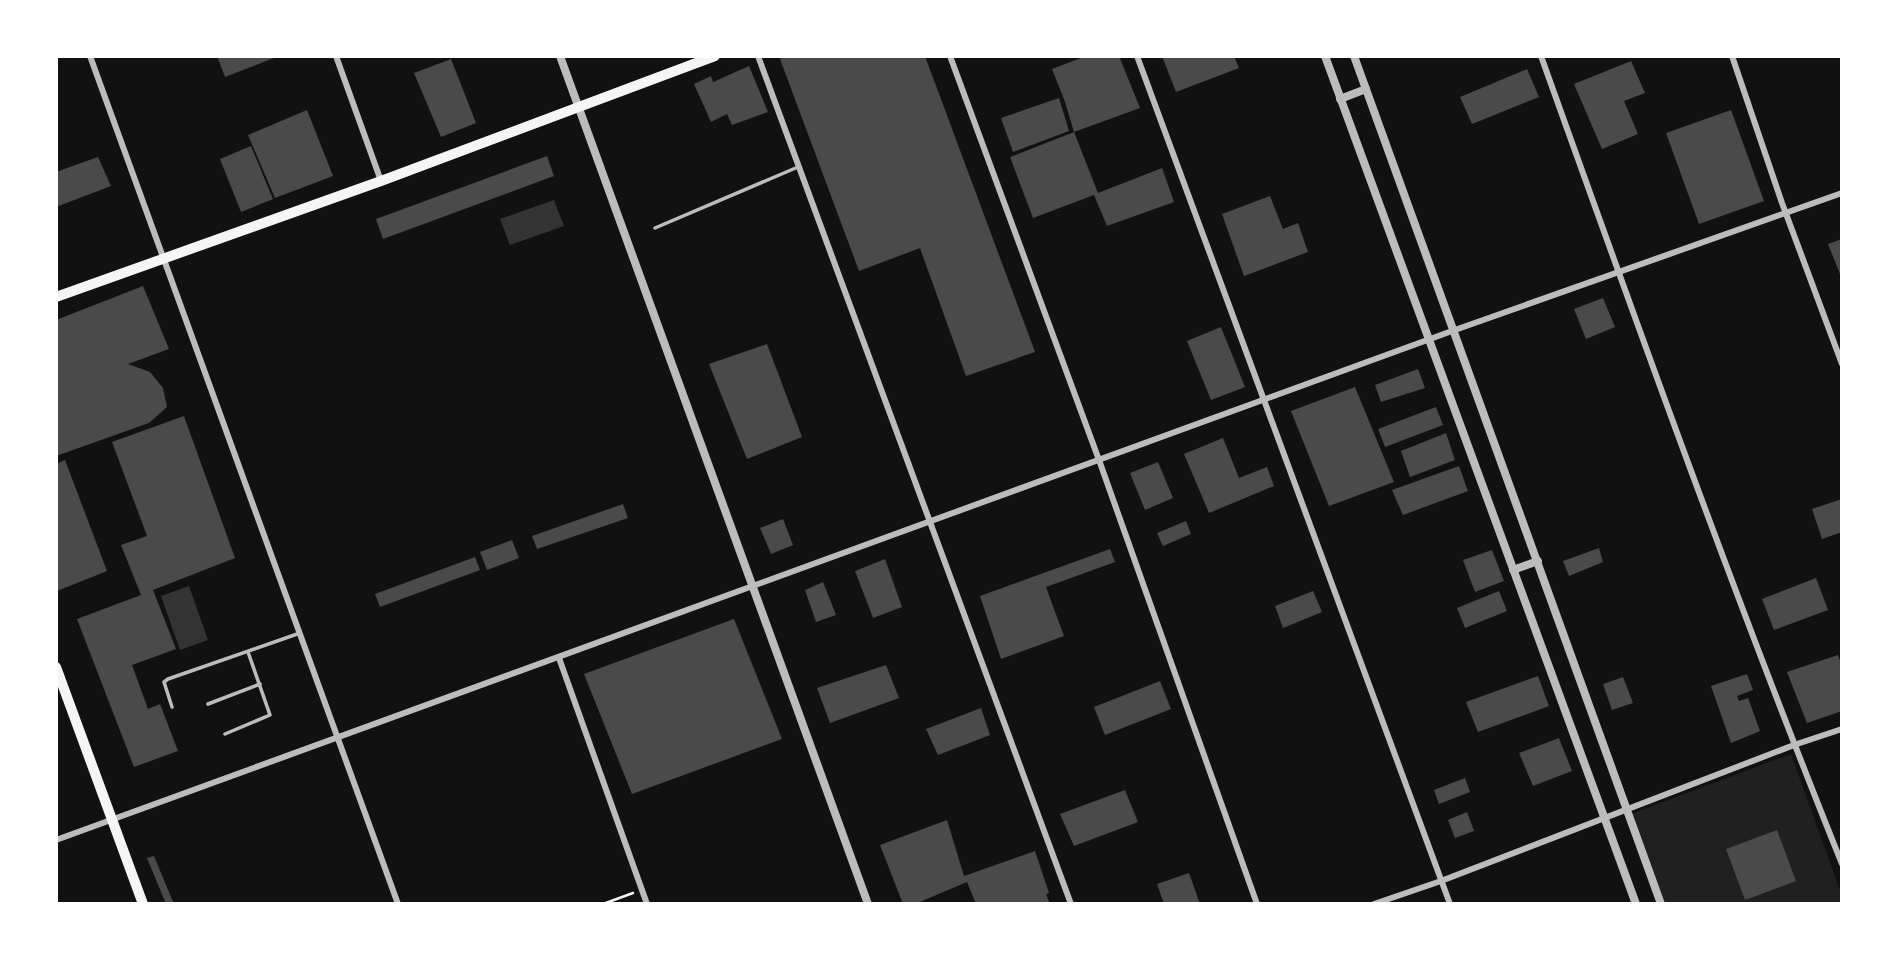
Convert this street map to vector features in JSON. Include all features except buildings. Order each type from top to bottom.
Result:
[{"type":"main road","points":[[56,298],[381,181],[715,56]]},
{"type":"main road","points":[[56,667],[143,904]]},
{"type":"street","points":[[90,56],[398,904]]},
{"type":"street","points":[[336,56],[381,181]]},
{"type":"street","points":[[560,56],[868,904]]},
{"type":"street","points":[[758,56],[1071,904]]},
{"type":"street","points":[[950,56],[1099,460],[1257,904]]},
{"type":"street","points":[[1137,56],[1450,904]]},
{"type":"street","points":[[1325,56],[1636,904]]},
{"type":"street","points":[[1354,56],[1661,904]]},
{"type":"street","points":[[1541,56],[1794,746],[1842,864]]},
{"type":"street","points":[[1732,56],[1842,364]]},
{"type":"street","points":[[1340,99],[1366,89]]},
{"type":"street","points":[[56,840],[1452,331],[1842,193]]},
{"type":"street","points":[[1513,570],[1538,561]]},
{"type":"street","points":[[559,658],[647,904]]},
{"type":"street","points":[[1374,904],[1842,729]]},
{"type":"lane","points":[[654,228],[799,167]]},
{"type":"lane","points":[[172,707],[164,682],[168,679],[300,633]]},
{"type":"lane","points":[[225,734],[270,715],[248,652]]},
{"type":"lane","points":[[208,705],[260,684]]},
{"type":"path","points":[[603,904],[642,890]]},
{"type":"shaded area","points":[[554,200],[564,226],[510,245],[500,219]]},
{"type":"shaded area","points":[[189,586],[208,640],[180,650],[161,596]]},
{"type":"shaded area","points":[[1791,754],[1842,896],[1842,904],[1663,904],[1631,814]]}]
